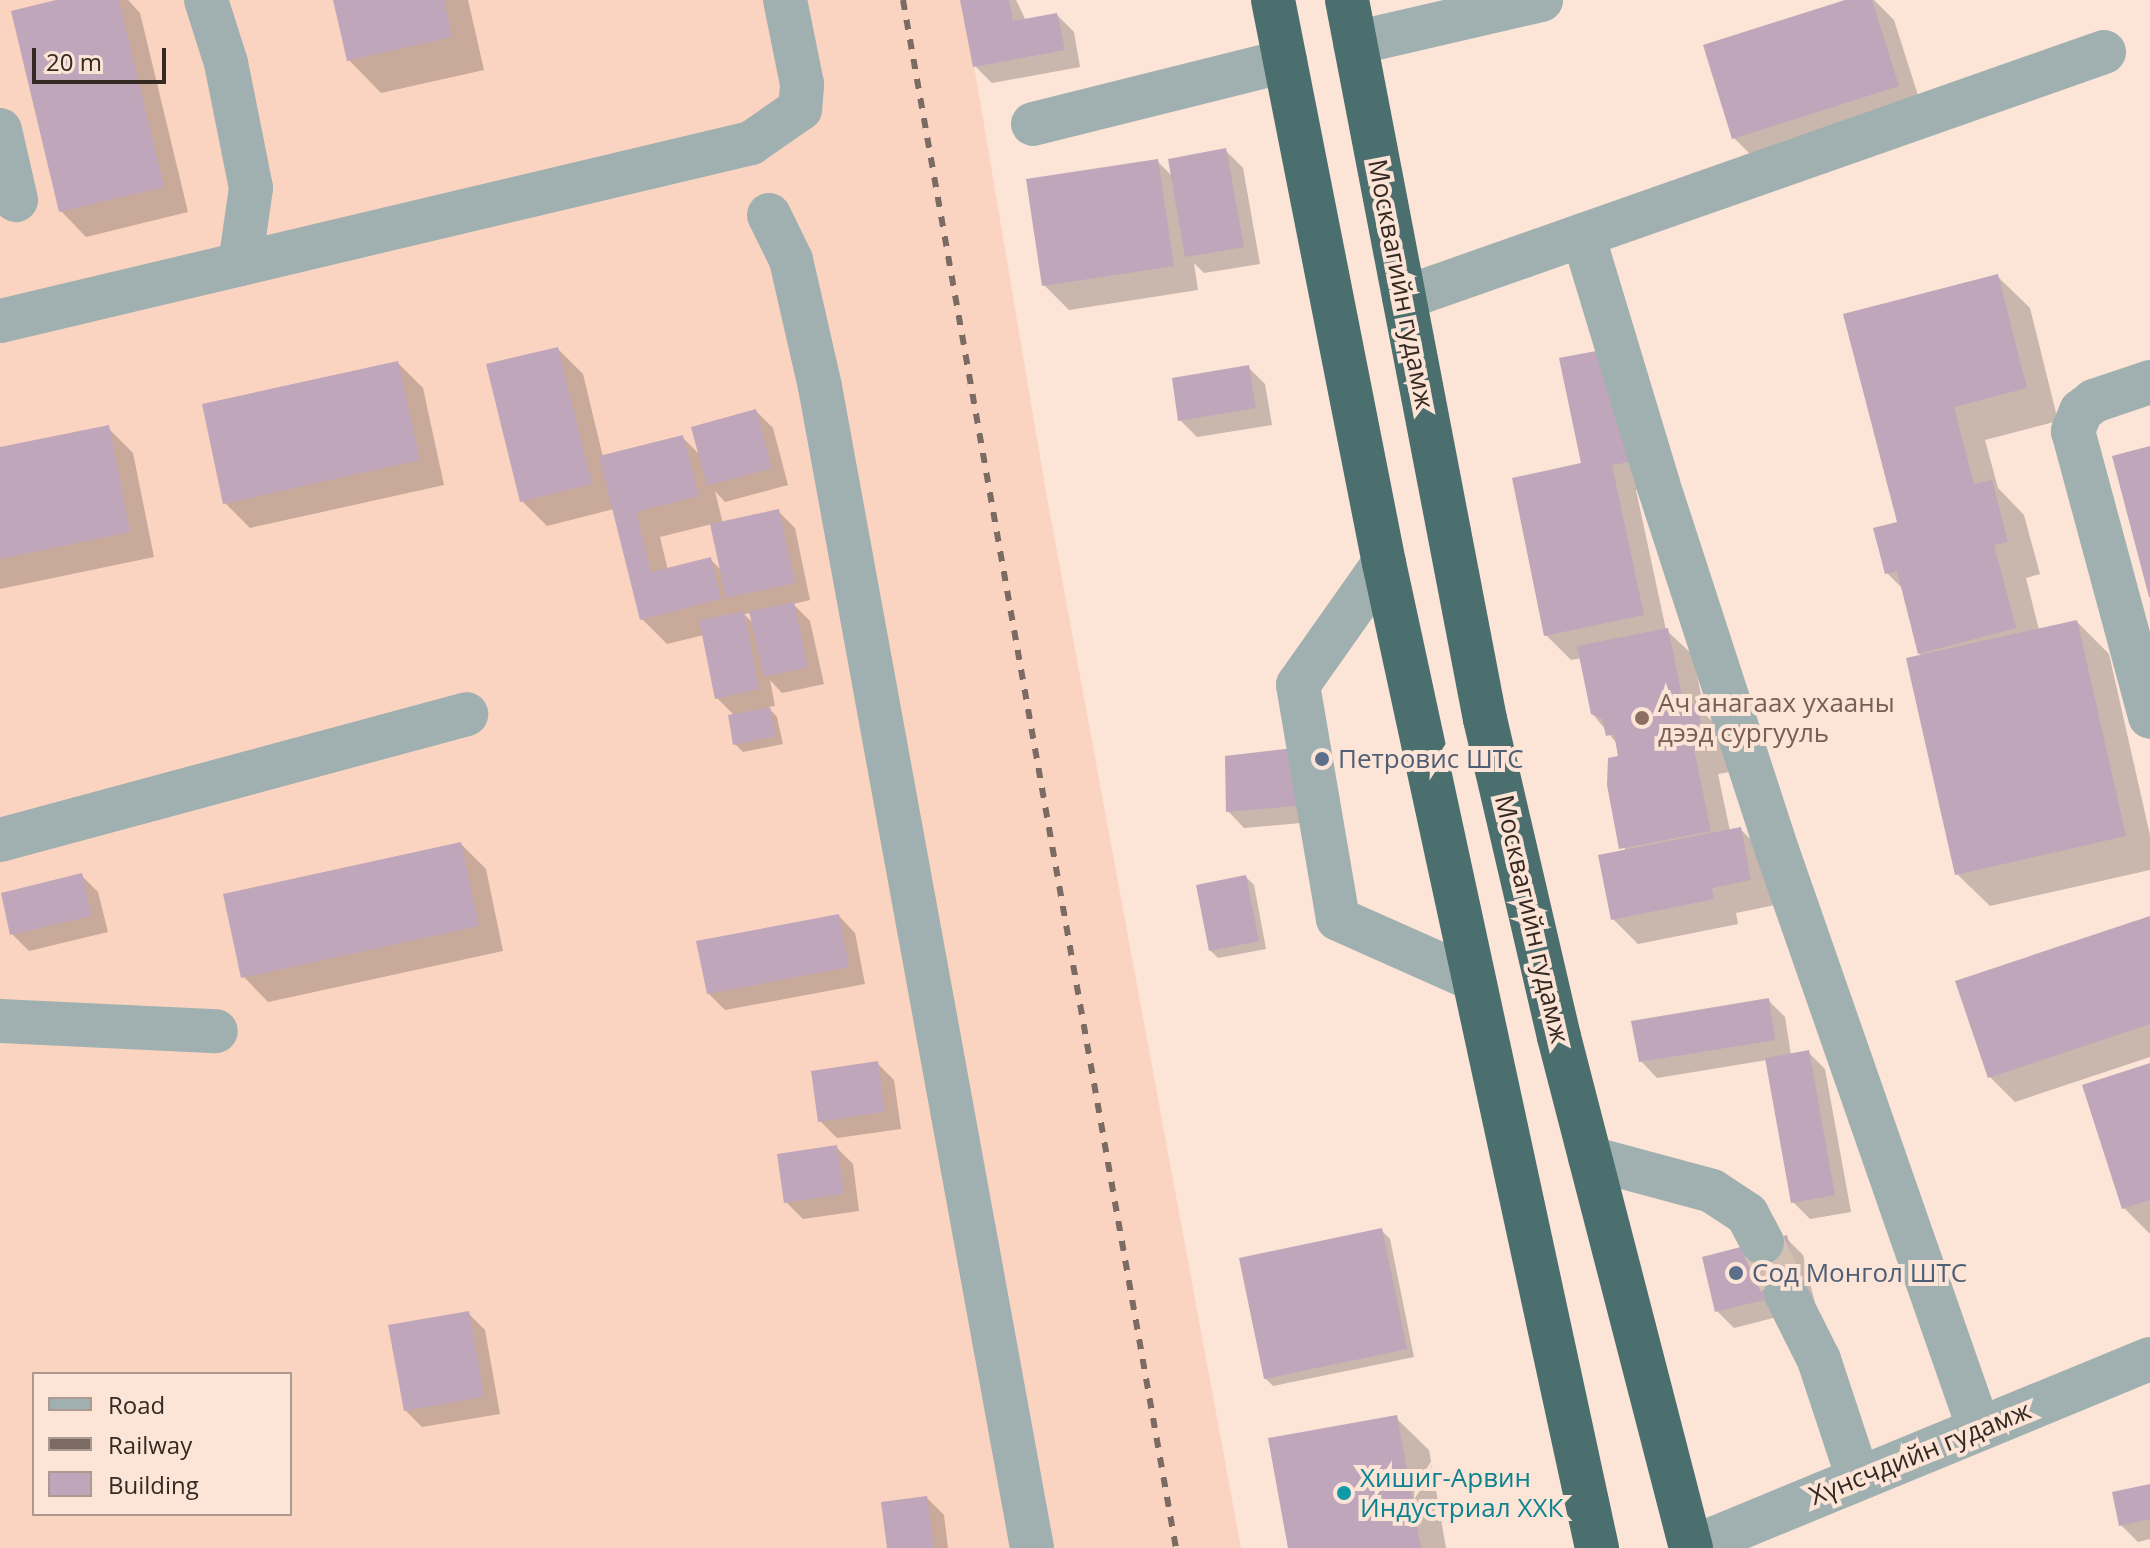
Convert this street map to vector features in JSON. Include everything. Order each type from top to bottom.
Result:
[{"type":"highway","points":[[1273,0],[1384,563],[1597,1548]]},
{"type":"highway","name":"Москвагийн гудамж","points":[[1347,0],[1485,719],[1590,1158],[1691,1548]]},
{"type":"street","points":[[206,0],[226,63],[251,188],[240,264]]},
{"type":"street","points":[[0,321],[751,143],[800,109],[802,84],[785,0]]},
{"type":"street","points":[[1355,43],[1541,0]]},
{"type":"street","points":[[1404,298],[2104,52]]},
{"type":"street","points":[[1033,124],[1285,61]]},
{"type":"street","points":[[0,130],[16,200]]},
{"type":"street","points":[[769,215],[791,260],[820,387],[1032,1548]]},
{"type":"street","points":[[1583,235],[1658,484],[1777,850],[1979,1429]]},
{"type":"street","points":[[2150,382],[2094,401],[2081,411],[2073,431],[2138,626],[2150,717]]},
{"type":"street","points":[[1384,563],[1298,685],[1338,919],[1473,979]]},
{"type":"street","points":[[0,840],[466,714]]},
{"type":"street","points":[[0,1021],[216,1031]]},
{"type":"street","points":[[1590,1158],[1712,1191],[1747,1214],[1762,1242]]},
{"type":"street","points":[[1786,1294],[1819,1360],[1858,1478]]},
{"type":"street","name":"Хүнсчдийн гудамж","points":[[1691,1548],[2150,1359]]},
{"type":"shaded area","points":[[0,0],[963,0],[1046,492],[1241,1548],[0,1548]]},
{"type":"building","points":[[56,0],[119,0],[164,187],[59,212],[11,11]]},
{"type":"building","points":[[333,0],[444,0],[452,37],[347,61]]},
{"type":"building","points":[[960,0],[1009,0],[1013,21],[1057,13],[1065,50],[973,67]]},
{"type":"building","points":[[1845,0],[1872,0],[1899,86],[1732,139],[1703,45]]},
{"type":"building","points":[[1226,148],[1244,247],[1185,257],[1168,159]]},
{"type":"building","points":[[1158,159],[1174,266],[1042,286],[1026,179]]},
{"type":"building","points":[[1998,274],[2027,388],[1954,407],[1974,484],[1992,480],[2008,542],[1994,545],[2016,628],[1918,654],[1897,571],[1885,574],[1873,528],[1897,522],[1843,314]]},
{"type":"building","points":[[558,347],[592,484],[520,502],[486,364]]},
{"type":"building","points":[[1612,348],[1636,461],[1612,465],[1644,615],[1544,636],[1512,478],[1581,463],[1559,358]]},
{"type":"building","points":[[398,361],[420,460],[223,504],[202,404]]},
{"type":"building","points":[[1249,365],[1256,408],[1178,421],[1172,378]]},
{"type":"building","points":[[756,409],[772,468],[707,486],[691,427]]},
{"type":"building","points":[[109,425],[130,532],[0,559],[0,447]]},
{"type":"building","points":[[683,435],[699,496],[636,512],[651,572],[711,557],[721,599],[640,620],[599,456]]},
{"type":"building","points":[[2150,446],[2150,597],[2149,597],[2112,456]]},
{"type":"building","points":[[779,509],[795,583],[726,598],[710,524]]},
{"type":"building","points":[[794,602],[808,667],[764,677],[749,611]]},
{"type":"building","points":[[744,611],[759,689],[715,699],[699,620]]},
{"type":"building","points":[[2077,620],[2126,836],[1955,875],[1906,658]]},
{"type":"building","points":[[1668,628],[1684,706],[1697,704],[1706,747],[1694,749],[1711,831],[1619,849],[1607,785],[1608,758],[1618,756],[1614,734],[1606,736],[1602,719],[1591,714],[1577,646]]},
{"type":"building","points":[[770,707],[776,736],[733,745],[728,715]]},
{"type":"building","points":[[1294,748],[1308,805],[1226,812],[1225,756]]},
{"type":"building","points":[[1741,827],[1751,880],[1712,888],[1714,899],[1611,920],[1598,855]]},
{"type":"building","points":[[461,842],[479,926],[241,978],[223,894]]},
{"type":"building","points":[[82,873],[92,916],[10,935],[1,893]]},
{"type":"building","points":[[1246,875],[1259,941],[1209,951],[1196,885]]},
{"type":"building","points":[[839,914],[849,967],[707,994],[696,941]]},
{"type":"building","points":[[2150,916],[2150,1024],[1988,1078],[1955,981]]},
{"type":"building","points":[[1769,998],[1775,1040],[1639,1062],[1631,1021]]},
{"type":"building","points":[[1809,1050],[1835,1195],[1791,1203],[1765,1058]]},
{"type":"building","points":[[878,1061],[885,1112],[818,1122],[811,1071]]},
{"type":"building","points":[[2150,1063],[2150,1200],[2122,1209],[2082,1085]]},
{"type":"building","points":[[837,1145],[844,1194],[784,1203],[777,1154]]},
{"type":"building","points":[[1382,1228],[1407,1349],[1264,1379],[1239,1258]]},
{"type":"building","points":[[1787,1235],[1800,1291],[1715,1312],[1702,1257]]},
{"type":"building","points":[[469,1311],[484,1397],[404,1411],[388,1325]]},
{"type":"building","name":"Хишиг-Арвин Индустриал ХХК","points":[[1397,1415],[1421,1548],[1288,1548],[1268,1438]]},
{"type":"building","points":[[2150,1484],[2150,1519],[2119,1526],[2112,1492]]},
{"type":"building","points":[[927,1496],[934,1548],[887,1548],[881,1502]]},
{"type":"tunnel","points":[[1762,1242],[1786,1294]]},
{"type":"railway","points":[[903,0],[1176,1548]]},
{"type":"place","name":"Ач анагаах ухааны дээд сургууль","points":[[1642,718]]},
{"type":"place","name":"Петровис ШТС","points":[[1322,759]]},
{"type":"place","name":"Сод Монгол ШТС","points":[[1736,1273]]},
{"type":"place","name":"Хишиг-Арвин Индустриал ХХК","points":[[1344,1493]]}]
